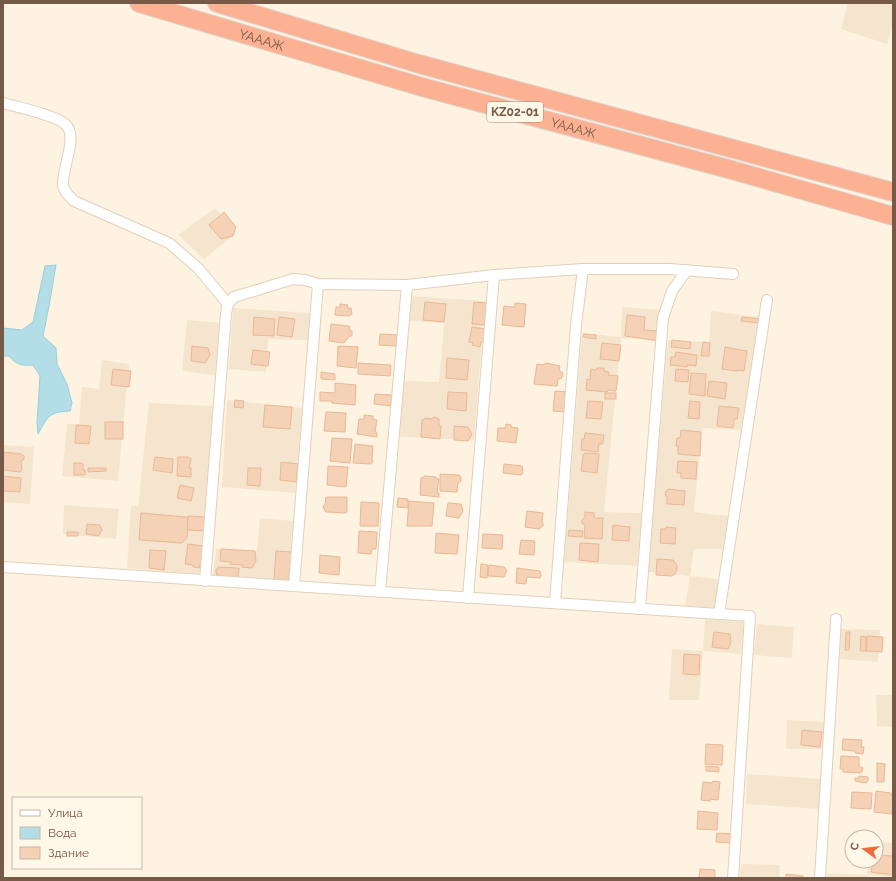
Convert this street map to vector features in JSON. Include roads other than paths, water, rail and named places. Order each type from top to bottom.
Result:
[{"type":"highway","name":"ҮАААЖ","points":[[139,3],[422,86],[725,168],[893,216]]},
{"type":"highway","name":"ҮАААЖ","points":[[217,3],[419,64],[893,192]]},
{"type":"street","points":[[3,103],[58,120],[66,125],[71,137],[63,184],[66,193],[74,201],[169,243],[198,268],[228,304]]},
{"type":"street","points":[[205,580],[225,320],[228,304],[234,297],[294,279],[305,280],[318,284],[407,285],[583,269],[670,269],[733,274]]},
{"type":"street","points":[[555,603],[576,325],[583,269]]},
{"type":"street","points":[[640,609],[663,318],[672,291],[687,270]]},
{"type":"street","points":[[468,598],[494,276]]},
{"type":"street","points":[[294,586],[318,284]]},
{"type":"street","points":[[380,592],[407,285]]},
{"type":"street","points":[[719,614],[767,300]]},
{"type":"street","points":[[3,568],[750,616],[733,878]]},
{"type":"street","points":[[820,878],[836,619]]},
{"type":"water","points":[[56,265],[43,336],[56,348],[57,364],[67,384],[72,403],[70,411],[58,412],[50,416],[38,434],[37,423],[40,376],[33,365],[20,364],[9,356],[3,356],[3,328],[22,330],[33,322],[45,266]]}]
